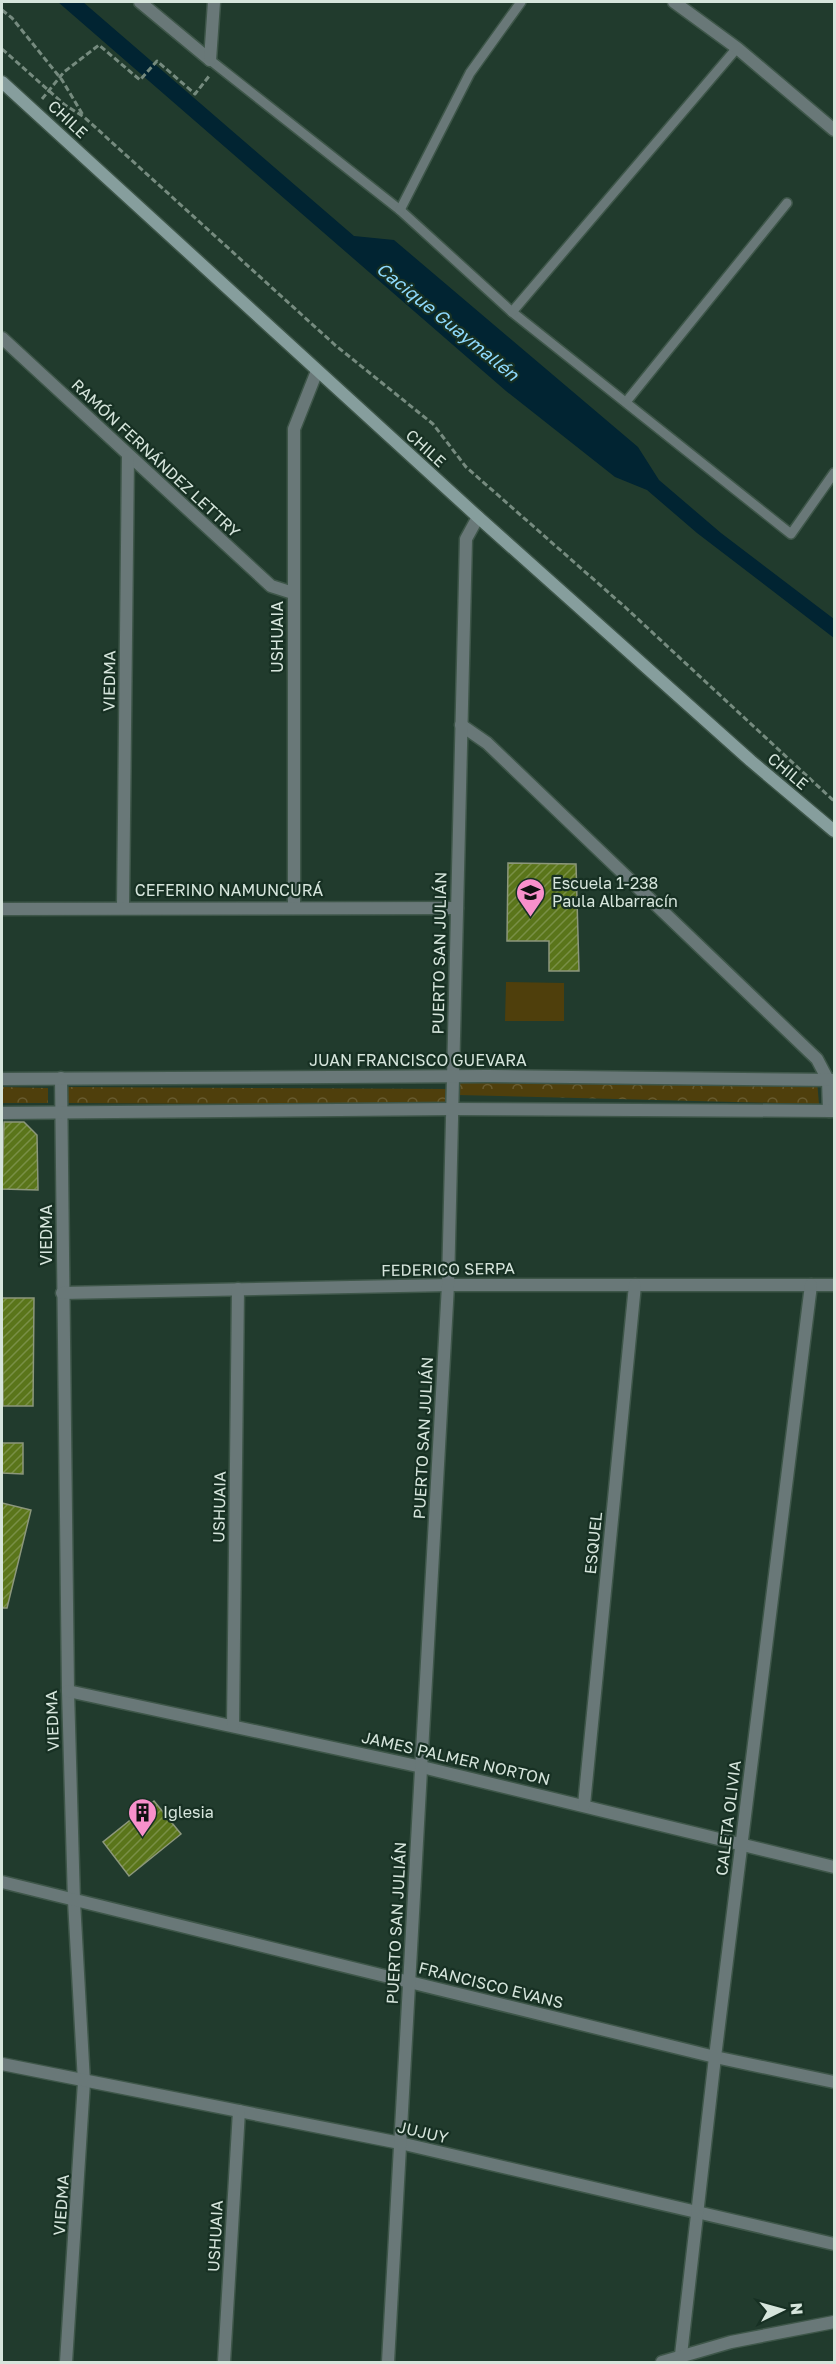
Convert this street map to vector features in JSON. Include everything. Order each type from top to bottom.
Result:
[{"type":"main road","name":"CHILE","points":[[2,81],[316,371],[751,761],[834,831]]},
{"type":"street","points":[[140,2],[214,63]]},
{"type":"street","points":[[214,2],[214,63]]},
{"type":"street","points":[[674,2],[737,48],[834,130]]},
{"type":"street","name":"RAMÓN FERNÁNDEZ LETTRY","points":[[2,338],[271,586],[293,593]]},
{"type":"street","name":"USHUAIA","points":[[294,907],[294,429],[316,371]]},
{"type":"street","name":"VIEDMA","points":[[123,907],[128,456]]},
{"type":"street","name":"PUERTO SAN JULIÁN","points":[[388,2362],[448,1285],[466,539],[478,517]]},
{"type":"street","points":[[2,1113],[452,1109],[832,1111],[831,1080],[817,1059],[487,743],[461,725]]},
{"type":"street","name":"CEFERINO NAMUNCURÁ","points":[[2,909],[457,908]]},
{"type":"street","name":"JUAN FRANCISCO GUEVARA","points":[[2,1079],[453,1077],[831,1080]]},
{"type":"street","name":"VIEDMA","points":[[61,1078],[68,1692],[74,1900],[84,2082],[66,2362]]},
{"type":"street","name":"FEDERICO SERPA","points":[[62,1293],[448,1285],[834,1285]]},
{"type":"street","name":"ESQUEL","points":[[584,1805],[635,1285]]},
{"type":"street","name":"CALETA OLIVIA","points":[[681,2355],[715,2057],[811,1285]]},
{"type":"street","name":"USHUAIA","points":[[233,1726],[238,1289]]},
{"type":"street","name":"JAMES PALMER NORTON","points":[[68,1692],[422,1767],[834,1867]]},
{"type":"street","name":"FRANCISCO EVANS","points":[[2,1882],[715,2057],[834,2082]]},
{"type":"street","name":"JUJUY","points":[[2,2064],[400,2143],[834,2244]]},
{"type":"street","name":"USHUAIA","points":[[224,2362],[239,2111]]},
{"type":"street","points":[[662,2362],[741,2340],[834,2322]]},
{"type":"lane","points":[[400,210],[470,73],[521,2]]},
{"type":"lane","points":[[512,312],[737,48]]},
{"type":"lane","points":[[214,63],[400,210],[512,312],[791,534],[834,473]]},
{"type":"lane","points":[[626,402],[787,203]]},
{"type":"path","points":[[2,10],[12,18],[60,77],[84,117]]},
{"type":"path","points":[[34,110],[60,77],[99,45],[140,80],[157,61],[195,94],[214,63]]},
{"type":"path","points":[[2,49],[48,91],[84,117],[335,345],[433,424],[466,467],[625,607],[834,801]]},
{"type":"green space","points":[[506,982],[564,983],[564,1021],[505,1021]]},
{"type":"green space","points":[[456,1079],[817,1081],[819,1104],[458,1095]]},
{"type":"green space","points":[[2,1087],[48,1088],[48,1103],[2,1103]]},
{"type":"green space","points":[[67,1087],[448,1089],[448,1105],[67,1103]]},
{"type":"water","name":"Cacique Guaymallén","points":[[58,2],[83,2],[354,236],[394,240],[638,447],[659,480],[721,533],[834,619],[834,638],[697,533],[647,490],[615,477],[506,391]]},
{"type":"building","points":[[508,863],[576,864],[579,971],[549,971],[549,941],[507,941]]},
{"type":"building","points":[[4,1122],[24,1122],[37,1135],[38,1190],[2,1189]]},
{"type":"building","points":[[2,1298],[34,1298],[33,1406],[3,1406]]},
{"type":"building","points":[[2,1443],[23,1443],[23,1474],[2,1473]]},
{"type":"building","points":[[2,1503],[31,1510],[7,1608],[2,1608]]},
{"type":"building","name":"Iglesia","points":[[154,1801],[181,1834],[129,1876],[103,1842]]},
{"type":"place","name":"Escuela 1-238 Paula Albarracín","points":[[531,918]]},
{"type":"place","name":"Iglesia","points":[[142,1838]]}]
